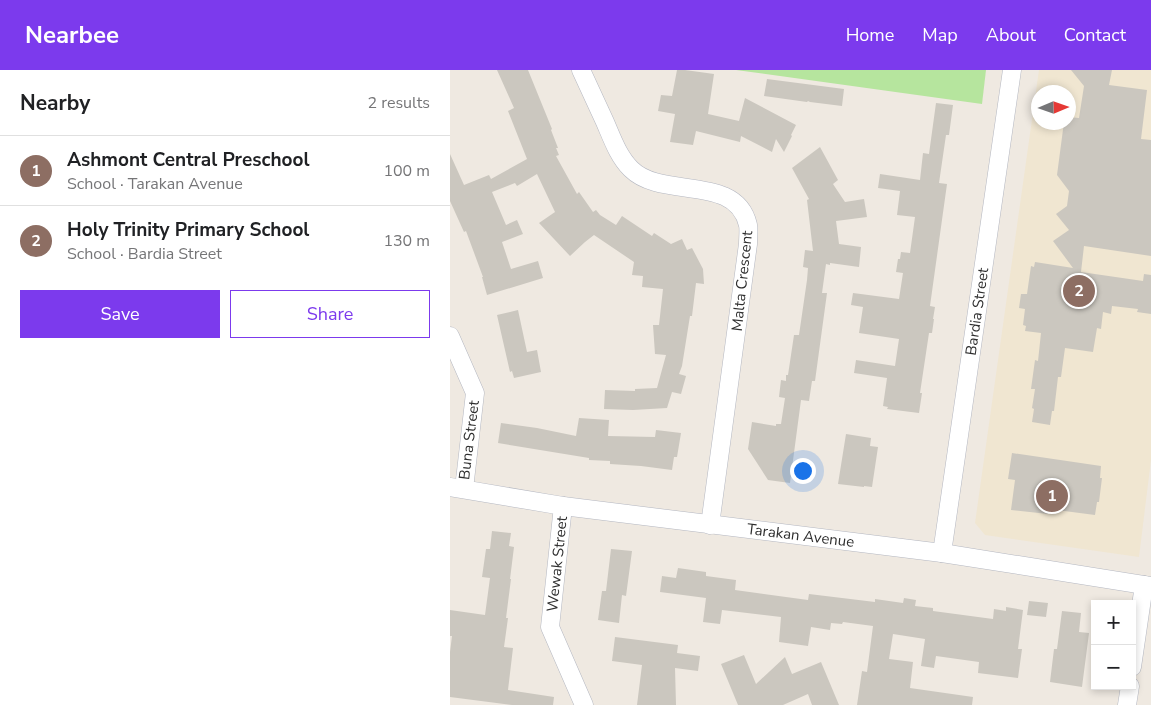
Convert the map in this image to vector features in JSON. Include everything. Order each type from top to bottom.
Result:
[{"type":"street","name":"Malta Crescent","points":[[581,70],[620,156],[631,169],[643,178],[657,183],[711,191],[727,197],[741,208],[748,225],[747,254],[710,525]]},
{"type":"street","name":"Bardia Street","points":[[942,554],[1012,70]]},
{"type":"street","name":"Buna Street","points":[[450,336],[475,393],[457,488]]},
{"type":"street","name":"Tarakan Avenue","points":[[457,488],[563,506],[942,554],[1147,586]]},
{"type":"street","name":"Wewak Street","points":[[563,506],[550,627],[584,705]]},
{"type":"street","points":[[1136,645],[1147,586]]},
{"type":"street","points":[[1127,705],[1129,690]]},
{"type":"shaded area","points":[[1039,70],[1151,70],[1151,460],[1139,557],[985,535],[975,523],[1031,127],[1031,130],[1076,130],[1076,85],[1037,85]]},
{"type":"green space","points":[[736,70],[986,70],[982,104]]},
{"type":"building","points":[[497,70],[528,70],[552,129],[558,148],[556,148],[559,155],[556,156],[577,194],[579,192],[593,212],[596,210],[600,215],[616,225],[622,216],[652,236],[654,233],[671,244],[682,239],[687,250],[692,248],[703,269],[704,284],[696,283],[692,316],[690,316],[679,374],[686,376],[681,394],[672,392],[667,408],[604,409],[605,390],[635,391],[635,389],[657,388],[666,355],[655,354],[653,325],[659,325],[663,289],[642,287],[643,276],[632,275],[634,262],[594,235],[570,256],[539,223],[555,212],[537,174],[517,186],[515,183],[492,192],[506,225],[517,220],[523,234],[502,242],[511,269],[538,261],[543,278],[487,295],[483,277],[466,231],[464,232],[450,201],[450,154],[464,185],[489,175],[491,179],[527,159],[508,111],[514,108]]},
{"type":"building","points":[[677,70],[714,74],[708,114],[739,121],[745,98],[796,125],[784,152],[776,139],[772,152],[741,136],[740,142],[696,131],[693,145],[670,142],[675,114],[658,111],[661,95],[672,96]]},
{"type":"building","points":[[1071,70],[1112,70],[1109,85],[1147,90],[1141,139],[1151,140],[1151,256],[1084,246],[1081,272],[1143,281],[1144,274],[1151,275],[1151,314],[1137,312],[1138,309],[1112,306],[1111,314],[1103,312],[1101,329],[1097,328],[1093,352],[1065,348],[1061,377],[1058,377],[1054,411],[1052,411],[1050,425],[1032,422],[1035,389],[1031,389],[1035,360],[1038,361],[1041,333],[1025,331],[1026,326],[1023,325],[1025,309],[1019,308],[1021,294],[1027,294],[1031,266],[1034,267],[1035,262],[1073,268],[1053,241],[1069,230],[1056,214],[1067,206],[1069,191],[1057,175],[1063,130],[1076,130],[1076,118],[1079,118],[1084,86]]},
{"type":"building","points":[[767,79],[844,89],[842,106],[764,96]]},
{"type":"building","points":[[936,103],[953,105],[949,135],[946,135],[939,183],[947,184],[930,306],[935,307],[934,319],[932,333],[929,333],[919,413],[887,409],[888,407],[883,406],[887,378],[854,373],[856,360],[895,366],[899,339],[859,333],[863,307],[851,305],[853,293],[899,299],[903,273],[896,272],[898,259],[900,259],[901,252],[910,253],[915,217],[897,215],[900,191],[878,188],[880,174],[920,180],[923,153],[929,154]]},
{"type":"building","points":[[820,147],[838,180],[833,184],[845,202],[864,199],[867,217],[836,221],[839,244],[861,247],[859,267],[826,264],[822,293],[827,293],[815,381],[812,381],[809,401],[801,400],[790,483],[768,480],[748,449],[752,422],[776,426],[776,424],[781,424],[785,398],[779,397],[781,380],[786,381],[794,335],[799,335],[807,280],[808,268],[803,267],[805,250],[813,251],[807,200],[809,199],[792,168]]},
{"type":"building","points":[[518,310],[527,352],[537,350],[541,372],[514,378],[512,371],[510,372],[497,315]]},
{"type":"building","points":[[579,418],[609,420],[608,436],[655,437],[656,430],[681,433],[677,457],[674,457],[672,470],[610,464],[610,461],[589,460],[589,458],[498,443],[501,423],[576,436]]},
{"type":"building","points":[[846,434],[871,438],[870,446],[878,447],[872,487],[838,484]]},
{"type":"building","points":[[1012,453],[1101,466],[1100,478],[1102,478],[1099,502],[1097,502],[1095,515],[1049,509],[1048,514],[1011,510],[1015,480],[1008,479]]},
{"type":"building","points":[[492,531],[511,533],[509,546],[514,547],[504,647],[513,648],[508,690],[554,697],[553,705],[512,705],[450,697],[452,636],[450,636],[450,610],[485,615],[490,578],[482,577],[486,549],[490,549]]},
{"type":"building","points":[[611,549],[632,551],[626,596],[622,595],[619,623],[598,620],[602,591],[606,591]]},
{"type":"building","points":[[678,568],[706,572],[706,576],[736,580],[735,590],[808,600],[809,594],[875,602],[875,599],[903,603],[904,598],[916,600],[915,606],[933,608],[933,611],[993,619],[994,609],[1006,611],[1006,607],[1023,610],[1018,649],[1022,649],[1018,678],[978,673],[979,662],[936,656],[934,668],[921,666],[925,639],[893,634],[889,659],[913,662],[910,688],[973,697],[972,705],[857,705],[862,671],[867,672],[873,626],[843,622],[842,624],[831,623],[830,630],[811,627],[808,646],[779,642],[781,617],[722,610],[720,624],[703,622],[706,598],[660,592],[662,576],[676,578]]},
{"type":"building","points":[[1029,601],[1048,603],[1046,617],[1027,615]]},
{"type":"building","points":[[1062,611],[1081,613],[1079,632],[1089,633],[1082,687],[1050,682],[1054,649],[1057,649]]},
{"type":"building","points":[[615,637],[678,645],[677,653],[700,656],[698,671],[675,668],[676,705],[637,705],[642,665],[612,661]]},
{"type":"building","points":[[744,655],[756,684],[785,657],[792,674],[821,662],[839,705],[812,705],[808,694],[783,705],[738,705],[721,664]]},
{"type":"place","name":"Holy Trinity Primary School","points":[[1079,291]]},
{"type":"place","name":"Ashmont Central Preschool","points":[[1052,496]]}]
